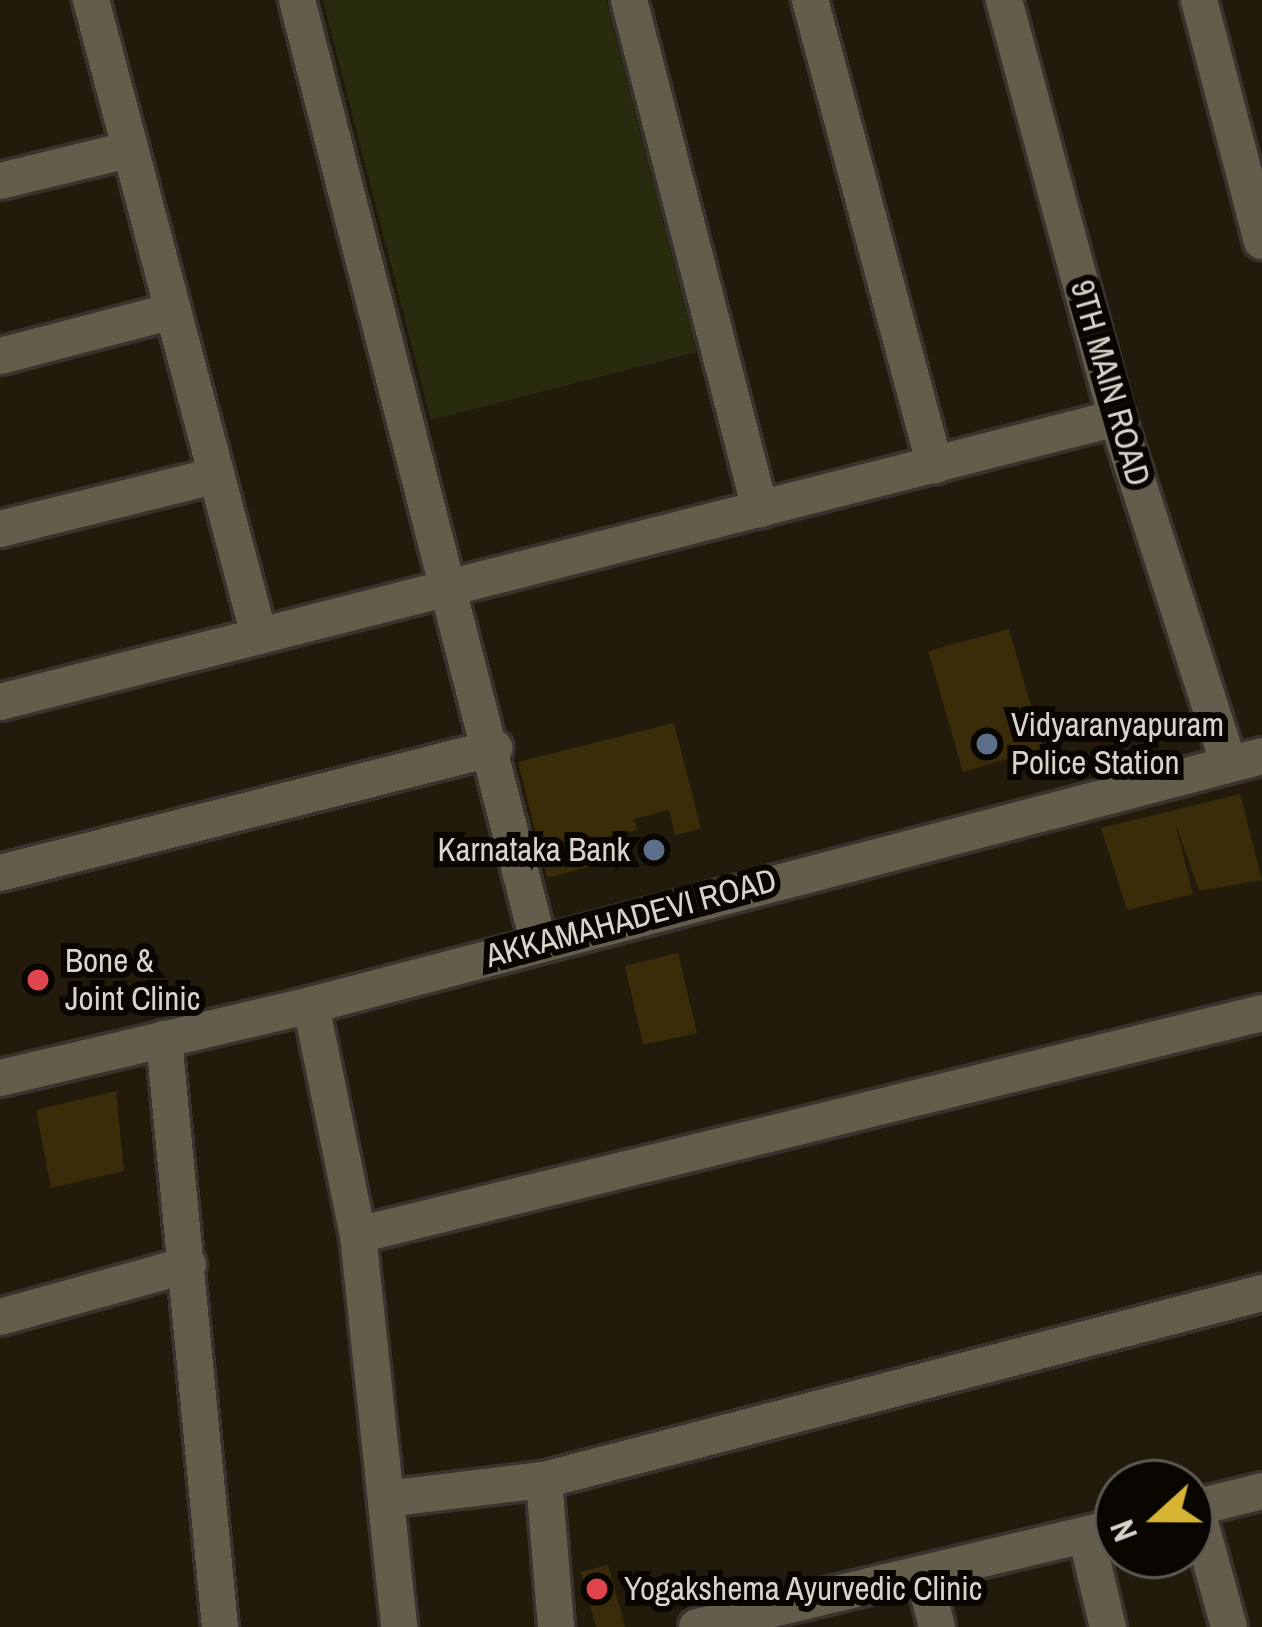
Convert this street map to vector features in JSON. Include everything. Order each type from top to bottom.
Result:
[{"type":"street","points":[[91,0],[169,312],[260,636]]},
{"type":"street","points":[[296,0],[453,588],[538,941]]},
{"type":"street","points":[[629,0],[760,509]]},
{"type":"street","points":[[810,0],[935,465]]},
{"type":"street","name":"9TH MAIN ROAD","points":[[1004,0],[1118,418],[1245,759]]},
{"type":"street","points":[[1199,0],[1262,241]]},
{"type":"street","points":[[0,182],[128,150]]},
{"type":"street","points":[[0,356],[169,312]]},
{"type":"street","points":[[0,702],[1118,418]]},
{"type":"street","points":[[0,530],[214,476]]},
{"type":"street","points":[[0,873],[494,748]]},
{"type":"street","name":"AKKAMAHADEVI ROAD","points":[[0,1078],[311,1005],[538,941],[1245,759]]},
{"type":"street","points":[[311,1005],[358,1235],[399,1627]]},
{"type":"street","points":[[358,1235],[1262,1012]]},
{"type":"street","points":[[164,1039],[220,1627]]},
{"type":"street","points":[[0,1317],[188,1265]]},
{"type":"street","points":[[386,1499],[544,1480],[1262,1293]]},
{"type":"street","points":[[544,1480],[556,1627]]},
{"type":"street","points":[[1214,1504],[1262,1491]]},
{"type":"street","points":[[697,1627],[1094,1533]]},
{"type":"street","points":[[924,1576],[937,1627]]},
{"type":"street","points":[[1214,1578],[1229,1627]]},
{"type":"street","points":[[1105,1579],[1108,1627]]},
{"type":"green space","points":[[323,0],[606,0],[697,352],[431,420]]},
{"type":"building","points":[[1009,629],[1043,748],[963,772],[928,651]]},
{"type":"building","points":[[674,723],[701,829],[675,835],[669,810],[634,819],[637,830],[604,838],[610,861],[547,878],[518,762]]},
{"type":"building","points":[[1240,794],[1262,880],[1199,891],[1175,822],[1193,894],[1127,910],[1101,828]]},
{"type":"building","points":[[678,953],[697,1033],[643,1045],[625,966]]},
{"type":"building","points":[[116,1091],[124,1171],[51,1188],[36,1110]]},
{"type":"building","points":[[608,1565],[625,1627],[596,1627],[581,1572]]},
{"type":"place","name":"Vidyaranyapuram Police Station","points":[[987,744]]},
{"type":"place","name":"Karnataka Bank","points":[[654,850]]},
{"type":"place","name":"Bone & Joint Clinic","points":[[38,980]]},
{"type":"place","name":"Yogakshema Ayurvedic Clinic","points":[[597,1589]]}]
